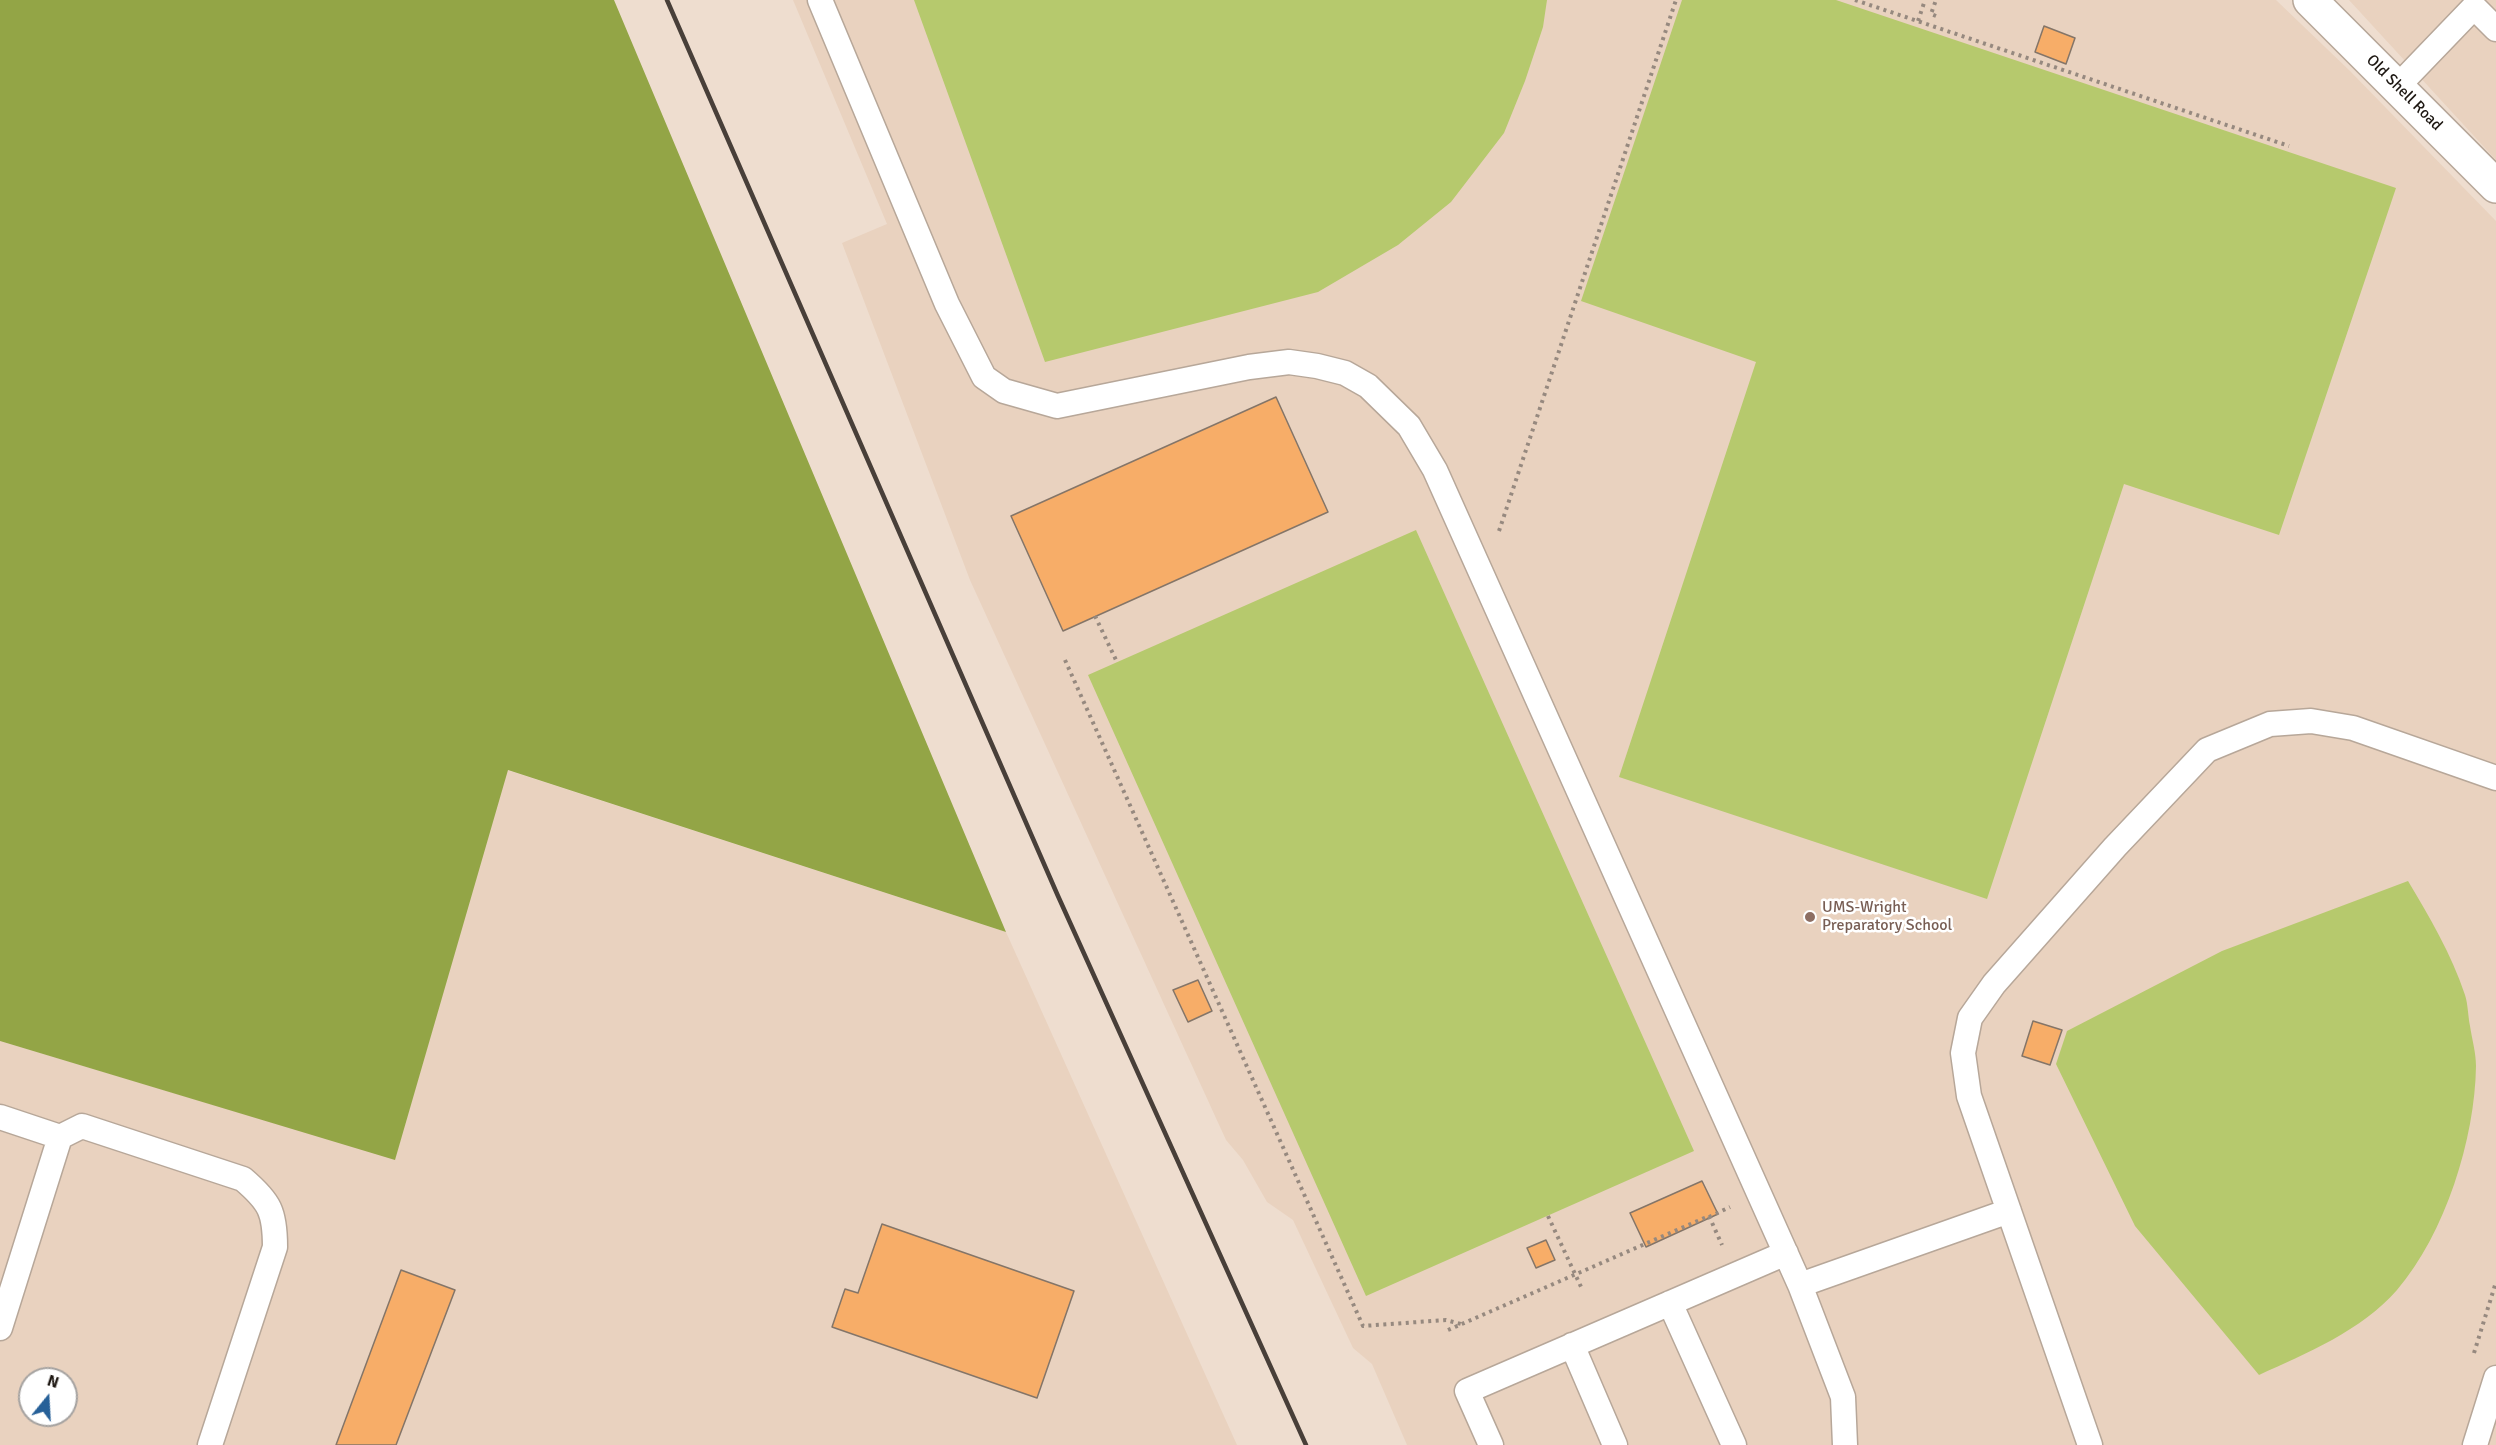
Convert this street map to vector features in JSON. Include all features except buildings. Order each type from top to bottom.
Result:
[{"type":"street","name":"Old Shell Road","points":[[2310,0],[2496,186]]},
{"type":"lane","points":[[820,0],[947,304],[984,377],[1004,391],[1057,406],[1249,367],[1289,362],[1345,373],[1368,386],[1408,426],[1435,470],[1800,1284],[1843,1397],[1845,1445]]},
{"type":"lane","points":[[2397,87],[2474,7],[2496,29]]},
{"type":"lane","points":[[2090,1445],[1969,1096],[1963,1053],[1970,1018],[1994,984],[2115,847],[2207,750],[2270,724],[2311,721],[2353,728],[2496,778]]},
{"type":"lane","points":[[0,1117],[60,1137],[82,1126],[243,1179],[262,1195],[275,1221],[275,1248],[210,1445]]},
{"type":"lane","points":[[0,1328],[60,1137]]},
{"type":"lane","points":[[1800,1284],[2008,1211]]},
{"type":"lane","points":[[1491,1445],[1467,1391],[1786,1253]]},
{"type":"lane","points":[[1670,1303],[1734,1445]]},
{"type":"lane","points":[[1572,1345],[1615,1445]]},
{"type":"lane","points":[[2475,1445],[2496,1378]]},
{"type":"path","points":[[1499,532],[1676,0]]},
{"type":"path","points":[[1855,0],[2289,146]]},
{"type":"path","points":[[1918,21],[1925,0]]},
{"type":"path","points":[[1936,0],[1931,14],[1936,16]]},
{"type":"path","points":[[1095,616],[1117,662]]},
{"type":"path","points":[[1065,660],[1363,1326],[1446,1320],[1461,1324]]},
{"type":"path","points":[[1448,1330],[1738,1203]]},
{"type":"path","points":[[1548,1216],[1581,1289]]},
{"type":"path","points":[[1709,1216],[1725,1254]]},
{"type":"shaded area","name":"UMS-Wright Preparatory School","points":[[793,0],[2276,0],[2350,71],[2496,221],[2496,1445],[1407,1445],[1372,1364],[1353,1348],[1293,1220],[1267,1202],[1243,1160],[1226,1140],[970,580],[842,243],[887,224]]},
{"type":"shaded area","points":[[2349,0],[2496,0],[2496,160]]},
{"type":"shaded area","points":[[507,770],[1006,932],[1237,1445],[0,1445],[0,1041],[395,1159]]},
{"type":"green space","points":[[0,0],[614,0],[1006,932],[508,770],[395,1160],[0,1041]]},
{"type":"green space","points":[[914,0],[1547,0],[1543,27],[1504,133],[1451,202],[1398,245],[1318,292],[1045,362]]},
{"type":"green space","points":[[1682,0],[1836,0],[2396,188],[2279,535],[2124,484],[1987,899],[1619,777],[1756,362],[1581,301]]},
{"type":"green space","points":[[1416,530],[1694,1151],[1366,1296],[1088,675]]},
{"type":"green space","points":[[2408,881],[2440,936],[2459,980],[2466,999],[2475,1051],[2476,1066],[2470,1124],[2454,1184],[2429,1242],[2414,1267],[2383,1305],[2332,1340],[2259,1375],[2135,1226],[2056,1064],[2067,1031],[2222,951]]},
{"type":"railway","points":[[667,0],[1058,896],[1306,1445]]},
{"type":"place","name":"UMS-Wright Preparatory School","points":[[1810,917]]}]
